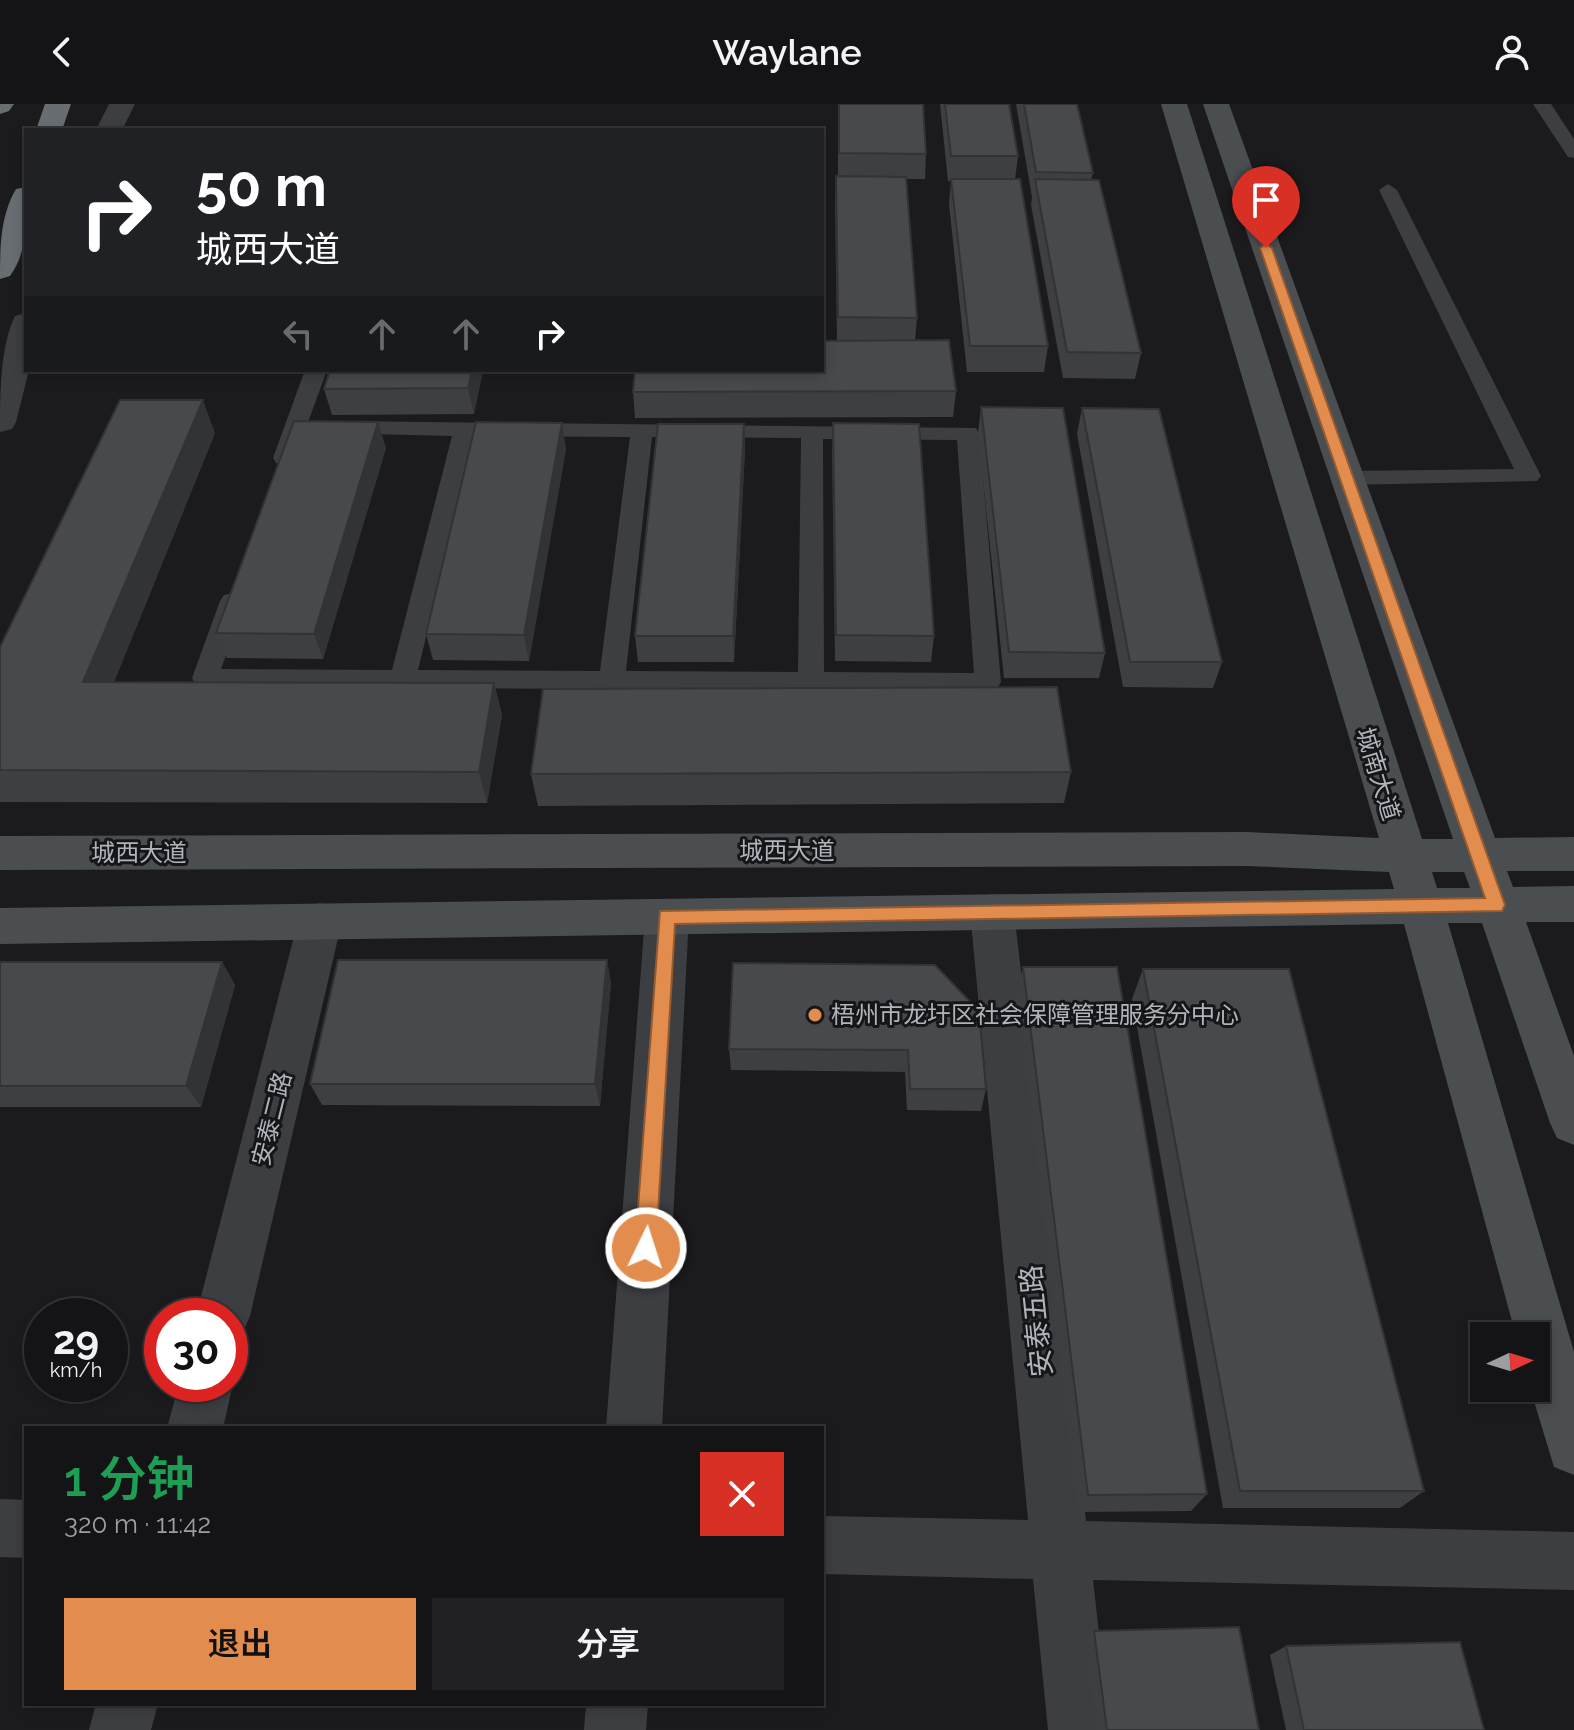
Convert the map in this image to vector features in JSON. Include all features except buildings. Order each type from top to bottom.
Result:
[{"type":"highway","points":[[50,128],[58,104]]},
{"type":"highway","points":[[0,270],[24,201]]},
{"type":"main road","name":"城南大道","points":[[1174,104],[1403,856],[1421,906],[1574,1447]]},
{"type":"main road","points":[[1216,104],[1574,1123]]},
{"type":"main road","name":"城西大道","points":[[0,853],[1247,849],[1403,856],[1574,854]]},
{"type":"main road","points":[[0,926],[1574,904]]},
{"type":"street","points":[[89,128],[97,104]]},
{"type":"street","points":[[110,128],[122,104]]},
{"type":"street","points":[[0,422],[19,371],[24,336]]},
{"type":"street","name":"安泰五路","points":[[992,912],[1079,1730]]},
{"type":"street","points":[[634,1426],[667,917]]},
{"type":"street","name":"安泰二路","points":[[227,1298],[320,921]]},
{"type":"street","points":[[196,1426],[202,1402]]},
{"type":"street","points":[[0,1528],[24,1529]]},
{"type":"street","points":[[824,1545],[1574,1561]]},
{"type":"street","points":[[120,1730],[126,1706]]},
{"type":"street","points":[[615,1730],[617,1706]]},
{"type":"lane","points":[[1542,104],[1574,153]]},
{"type":"lane","points":[[1347,478],[1529,476],[1388,190]]},
{"type":"lane","points":[[274,486],[315,372]]},
{"type":"lane","points":[[242,575],[205,678],[988,682],[968,433],[295,428]]},
{"type":"lane","points":[[403,679],[465,429]]},
{"type":"lane","points":[[612,680],[642,430]]},
{"type":"lane","points":[[811,681],[812,431]]},
{"type":"place","name":"梧州市龙圩区社会保障管理服务分中心","points":[[815,1015]]},
{"type":"route","points":[[646,1248],[667,917],[1496,905],[1266,248]]}]
